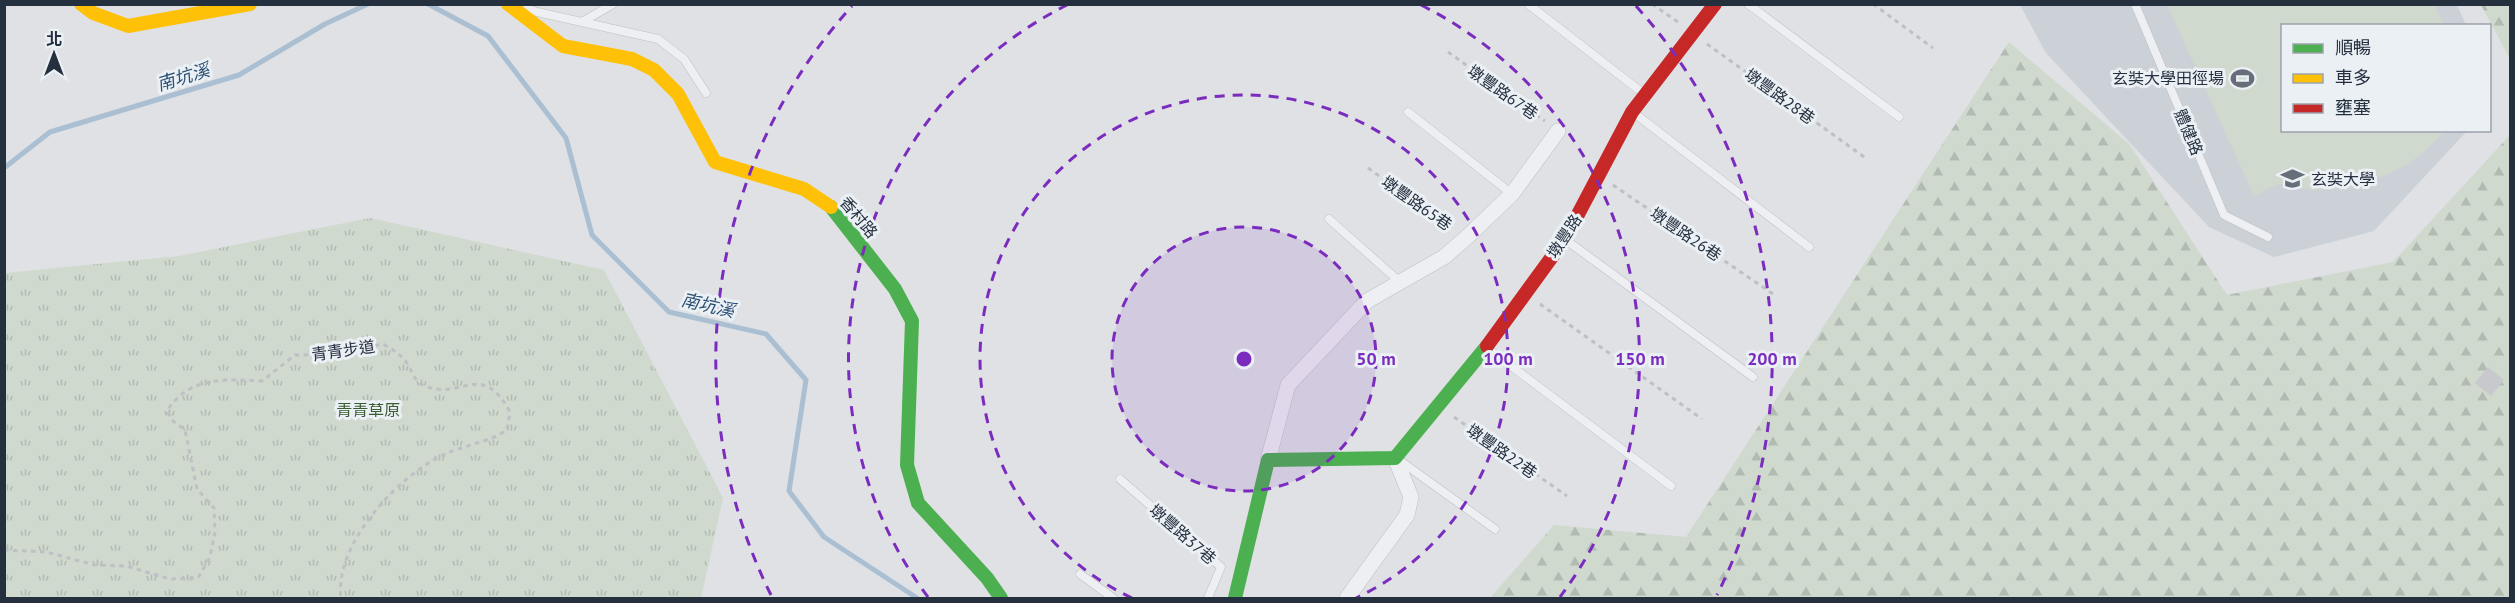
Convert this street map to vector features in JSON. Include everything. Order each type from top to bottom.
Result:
[{"type":"street","points":[[81,4],[93,13],[128,26],[241,5]]},
{"type":"street","name":"香村路","points":[[508,4],[563,46],[605,56],[632,59],[654,70],[678,94],[715,162],[735,170],[804,189],[832,208],[895,289],[912,321],[907,465],[912,490],[918,502],[987,578],[1001,598]]},
{"type":"street","name":"墩豐路","points":[[1395,458],[1486,347],[1565,239],[1632,112],[1715,4]]},
{"type":"street","points":[[1235,598],[1288,385],[1367,301],[1444,257],[1466,238],[1512,194],[1558,131]]},
{"type":"street","points":[[1268,460],[1395,458],[1411,497],[1407,515],[1347,598]]},
{"type":"lane","points":[[519,4],[537,12],[658,39],[684,59],[706,93]]},
{"type":"lane","points":[[582,22],[612,4]]},
{"type":"lane","points":[[1528,4],[1645,95]]},
{"type":"lane","points":[[1748,4],[1899,117]]},
{"type":"lane","name":"體健路","points":[[2135,4],[2224,215],[2268,237]]},
{"type":"lane","points":[[1408,112],[1512,194]]},
{"type":"lane","points":[[1632,112],[1809,247]]},
{"type":"lane","points":[[1329,219],[1400,282]]},
{"type":"lane","points":[[1565,239],[1752,376]]},
{"type":"lane","points":[[1486,347],[1671,486]]},
{"type":"lane","points":[[1395,458],[1495,529]]},
{"type":"lane","name":"墩豐路37巷","points":[[1120,479],[1221,567],[1208,598]]},
{"type":"lane","points":[[1080,574],[1113,598]]},
{"type":"path","name":"墩豐路28巷","points":[[1652,4],[1867,159]]},
{"type":"path","points":[[1873,4],[1933,48]]},
{"type":"path","name":"墩豐路67巷","points":[[1448,52],[1558,131]]},
{"type":"path","name":"墩豐路65巷","points":[[1368,168],[1466,238]]},
{"type":"path","name":"墩豐路26巷","points":[[1599,175],[1773,294]]},
{"type":"path","points":[[1524,293],[1702,420]]},
{"type":"path","name":"青青步道","points":[[4,550],[46,552],[94,565],[126,566],[170,579],[198,578],[210,558],[215,532],[214,508],[197,489],[185,430],[173,421],[167,411],[176,397],[196,385],[216,379],[262,381],[295,355],[313,356],[383,344],[397,352],[408,365],[415,381],[428,387],[469,384],[487,386],[501,395],[510,412],[507,430],[484,442],[443,454],[414,473],[365,523],[345,563],[340,587],[341,598]]},
{"type":"path","name":"墩豐路22巷","points":[[1438,406],[1567,496]]},
{"type":"shaded area","name":"玄奘大學","points":[[2020,5],[2457,5],[2466,24],[2281,24],[2281,132],[2466,132],[2374,231],[2274,257],[2209,227],[2046,53]]},
{"type":"green space","name":"玄奘大學田徑場","points":[[2167,5],[2434,5],[2444,24],[2281,24],[2281,132],[2443,132],[2417,157],[2402,167],[2368,182],[2312,190],[2280,184],[2254,196]]},
{"type":"green space","points":[[2481,5],[2510,5],[2510,59]]},
{"type":"green space","points":[[2009,42],[2130,145],[2227,295],[2393,262],[2510,135],[2510,598],[1490,598],[1554,525],[1686,537]]},
{"type":"green space","name":"青青草原","points":[[370,218],[604,270],[723,498],[701,598],[5,598],[5,273],[179,256]]},
{"type":"building","points":[[2488,367],[2504,380],[2491,396],[2475,383]]},
{"type":"waterway","name":"南坑溪","points":[[4,168],[50,132],[239,75],[325,24],[368,4]]},
{"type":"waterway","name":"南坑溪","points":[[428,4],[488,36],[566,138],[592,235],[669,312],[766,334],[806,380],[789,491],[824,537],[917,598]]},
{"type":"traffic: fast","points":[[831,207],[895,289],[912,321],[907,465],[918,503],[987,578],[1001,598]]},
{"type":"traffic: fast","points":[[1235,598],[1268,460],[1395,458],[1487,346]]},
{"type":"traffic: slow","points":[[81,4],[93,13],[128,26],[250,4]]},
{"type":"traffic: slow","points":[[508,4],[563,46],[632,59],[654,70],[678,94],[715,162],[804,189],[831,207]]},
{"type":"traffic: jam","points":[[1487,346],[1565,239],[1632,112],[1715,4]]},
{"type":"place","name":"玄奘大學田徑場","points":[[2242,78]]},
{"type":"place","name":"玄奘大學","points":[[2293,179]]}]
